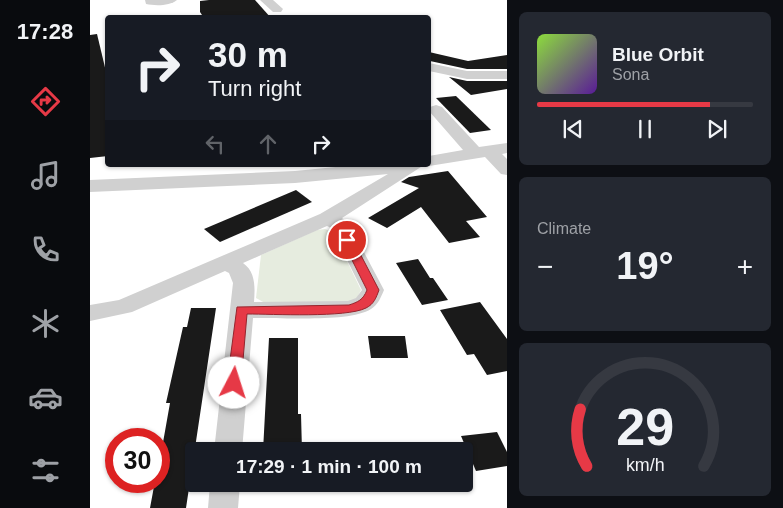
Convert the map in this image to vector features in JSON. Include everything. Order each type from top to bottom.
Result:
[{"type":"street","points":[[150,2],[171,0]]},
{"type":"street","points":[[266,0],[277,9]]},
{"type":"street","points":[[431,67],[467,75],[507,75]]},
{"type":"street","points":[[436,110],[482,152],[507,170]]},
{"type":"street","points":[[431,161],[507,148]]},
{"type":"street","points":[[90,186],[295,177],[378,168],[410,168]]},
{"type":"street","points":[[90,313],[124,307],[326,218],[351,205],[410,168]]},
{"type":"street","points":[[241,310],[349,309],[362,305],[370,299],[373,290],[339,224],[326,218]]},
{"type":"street","points":[[226,262],[239,270],[244,283],[229,442]]},
{"type":"street","points":[[223,508],[224,492]]},
{"type":"shaded area","points":[[325,229],[333,232],[361,290],[357,298],[347,303],[265,303],[256,298],[261,255],[317,230]]},
{"type":"building","points":[[255,0],[268,15],[202,15],[200,12],[200,1]]},
{"type":"building","points":[[97,34],[105,67],[105,156],[90,158],[90,35]]},
{"type":"building","points":[[431,52],[468,61],[507,55],[507,69],[467,69],[431,61]]},
{"type":"building","points":[[449,77],[467,81],[507,81],[507,89],[471,95]]},
{"type":"building","points":[[456,96],[491,130],[470,133],[436,98]]},
{"type":"building","points":[[448,171],[487,217],[466,221],[480,237],[449,243],[421,207],[387,228],[368,218],[419,188],[401,182],[409,177]]},
{"type":"building","points":[[296,190],[312,202],[220,242],[204,229]]},
{"type":"building","points":[[418,259],[430,278],[433,278],[448,300],[422,305],[396,263]]},
{"type":"building","points":[[480,302],[507,339],[507,371],[487,375],[474,354],[467,355],[440,310]]},
{"type":"building","points":[[191,308],[216,308],[196,442],[185,442],[185,492],[188,492],[186,508],[150,508],[153,493],[170,493],[170,428],[166,428],[170,403],[166,403],[183,327],[187,327]]},
{"type":"building","points":[[368,336],[405,336],[408,358],[371,358]]},
{"type":"building","points":[[269,338],[298,338],[298,414],[301,414],[302,442],[263,442]]},
{"type":"building","points":[[497,432],[507,452],[507,466],[476,471],[473,464],[473,442],[464,442],[461,436]]},
{"type":"route","points":[[234,383],[241,310],[349,309],[362,305],[370,299],[373,290],[347,240]]}]
